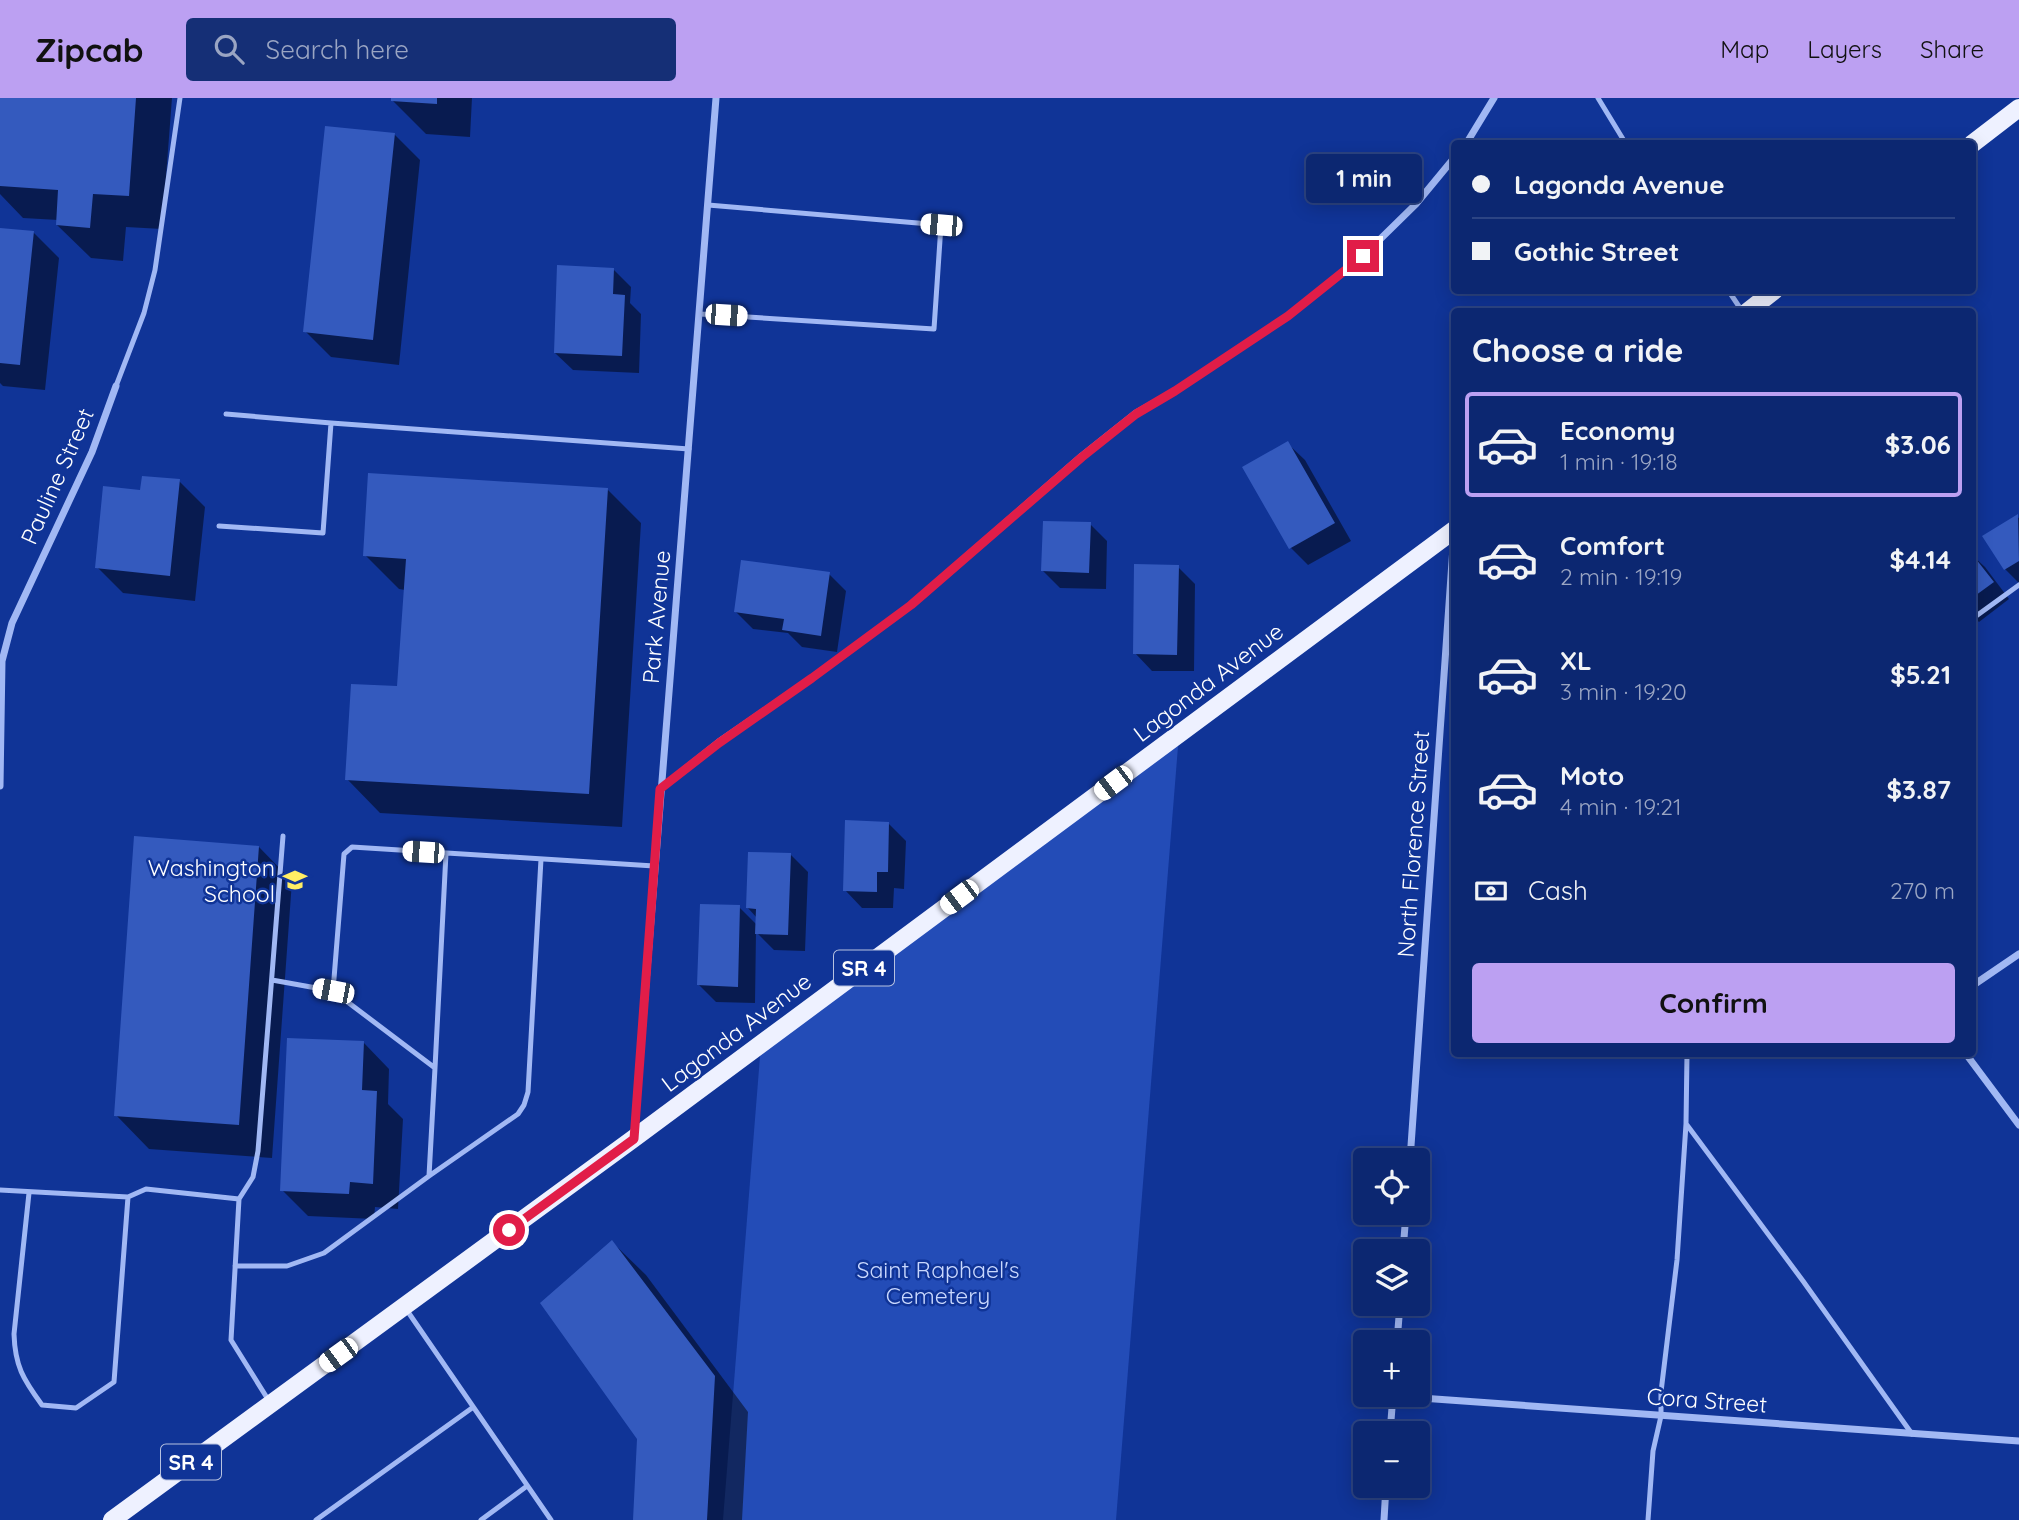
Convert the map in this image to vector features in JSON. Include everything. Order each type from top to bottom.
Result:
[{"type":"main road","points":[[1976,141],[2019,108]]},
{"type":"main road","points":[[1750,308],[1770,294]]},
{"type":"main road","name":"Lagonda Avenue","points":[[112,1520],[634,1139],[1451,532]]},
{"type":"street","name":"Park Avenue","points":[[634,1139],[716,98]]},
{"type":"street","points":[[1468,140],[1494,98]]},
{"type":"street","points":[[660,789],[719,743],[911,605],[1082,457],[1136,414],[1288,316],[1363,256],[1416,204],[1451,162]]},
{"type":"street","name":"Pauline Street","points":[[0,786],[2,661],[12,623],[92,452],[116,386]]},
{"type":"street","name":"North Florence Street","points":[[1411,1148],[1451,573]]},
{"type":"street","points":[[1976,983],[2019,954]]},
{"type":"street","points":[[1968,1057],[2019,1125]]},
{"type":"street","name":"Cora Street","points":[[1430,1399],[2019,1441]]},
{"type":"street","points":[[1384,1520],[1385,1498]]},
{"type":"lane","points":[[116,386],[144,313],[155,270],[180,98]]},
{"type":"lane","points":[[1598,98],[1624,140]]},
{"type":"lane","points":[[700,314],[934,328],[941,225],[708,205]]},
{"type":"lane","points":[[1731,294],[1742,308]]},
{"type":"lane","points":[[226,414],[689,449]]},
{"type":"lane","points":[[219,526],[323,533],[331,424]]},
{"type":"lane","points":[[1976,616],[2019,585]]},
{"type":"lane","points":[[271,1404],[231,1340],[239,1199],[253,1177],[258,1151],[284,836]]},
{"type":"lane","points":[[333,991],[344,854],[352,847],[654,866]]},
{"type":"lane","points":[[429,1176],[446,853]]},
{"type":"lane","points":[[235,1266],[287,1266],[324,1252],[518,1114],[528,1092],[541,859]]},
{"type":"lane","points":[[272,980],[333,991],[435,1068]]},
{"type":"lane","points":[[1648,1520],[1653,1451],[1661,1416],[1661,1392],[1677,1260],[1686,1124],[1687,1057]]},
{"type":"lane","points":[[1686,1124],[1912,1434]]},
{"type":"lane","points":[[0,1190],[128,1197],[146,1189],[239,1199]]},
{"type":"lane","points":[[29,1193],[14,1334],[15,1350],[24,1380],[41,1405],[76,1408],[114,1382],[128,1197]]},
{"type":"lane","points":[[405,1306],[472,1408],[551,1520]]},
{"type":"lane","points":[[316,1520],[472,1408]]},
{"type":"lane","points":[[481,1520],[527,1486]]},
{"type":"green space","name":"Saint Raphael's Cemetery","points":[[1179,734],[1116,1520],[723,1520],[761,1044]]},
{"type":"building","points":[[0,98],[136,98],[129,196],[93,194],[90,228],[56,225],[58,190],[0,186]]},
{"type":"building","points":[[391,98],[437,98],[437,104],[391,101]]},
{"type":"building","points":[[325,126],[395,133],[373,340],[303,332]]},
{"type":"building","points":[[0,228],[34,231],[20,365],[0,363]]},
{"type":"building","points":[[557,265],[614,268],[613,294],[625,295],[622,356],[554,353]]},
{"type":"building","points":[[1288,441],[1335,523],[1289,549],[1242,467]]},
{"type":"building","points":[[368,473],[608,488],[589,794],[345,780],[351,684],[397,686],[406,559],[363,556]]},
{"type":"building","points":[[142,476],[180,479],[170,576],[95,568],[103,486],[140,490]]},
{"type":"building","points":[[2018,514],[2019,561],[2004,570],[1982,536]]},
{"type":"building","points":[[1043,521],[1091,522],[1089,573],[1041,571]]},
{"type":"building","points":[[1976,559],[1994,582],[1976,595]]},
{"type":"building","points":[[741,560],[830,572],[821,636],[782,630],[784,619],[734,612]]},
{"type":"building","points":[[1134,564],[1179,565],[1177,655],[1133,654]]},
{"type":"building","points":[[845,820],[889,822],[888,872],[877,872],[877,892],[843,891]]},
{"type":"building","points":[[134,836],[259,846],[239,1125],[114,1116]]},
{"type":"building","points":[[748,852],[791,853],[788,935],[755,934],[756,909],[746,908]]},
{"type":"building","points":[[700,904],[740,905],[738,987],[697,985]]},
{"type":"building","points":[[287,1038],[364,1041],[362,1090],[377,1091],[373,1184],[350,1182],[349,1194],[280,1191]]},
{"type":"building","points":[[612,1240],[715,1376],[707,1520],[633,1520],[637,1439],[540,1303]]},
{"type":"place","name":"Washington School","points":[[295,880]]},
{"type":"route","points":[[509,1230],[634,1139],[660,789],[719,743],[911,605],[1082,457],[1136,414],[1288,316],[1363,256]]}]
